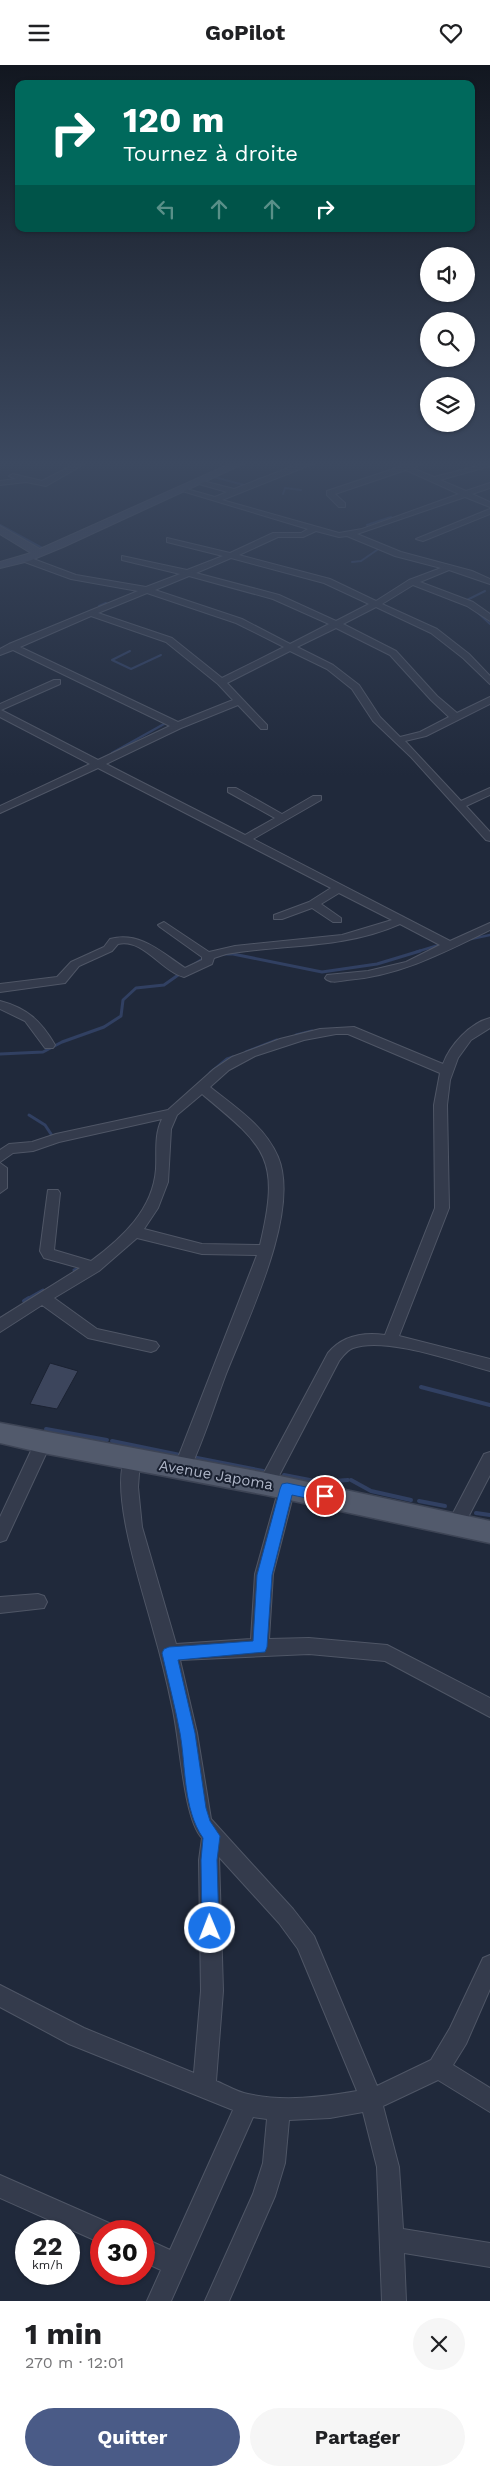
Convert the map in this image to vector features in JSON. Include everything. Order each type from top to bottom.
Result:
[{"type":"main road","name":"Avenue Japoma","points":[[0,1433],[43,1443],[277,1486],[490,1532]]},
{"type":"street","points":[[48,567],[74,577],[144,589],[239,621],[292,646],[330,667],[352,683],[376,719],[490,838]]},
{"type":"street","points":[[166,567],[276,597],[336,623],[393,653],[423,687],[454,716]]},
{"type":"street","points":[[0,651],[89,613],[108,607],[144,589],[204,567]]},
{"type":"street","points":[[279,567],[322,579],[440,634],[490,681]]},
{"type":"street","points":[[221,682],[376,604],[412,582],[448,568],[490,582]]},
{"type":"street","points":[[412,582],[470,603],[490,618]]},
{"type":"street","points":[[89,613],[162,636],[221,682],[238,702],[264,727]]},
{"type":"street","points":[[12,647],[178,726]]},
{"type":"street","points":[[0,708],[57,682]]},
{"type":"street","points":[[398,740],[417,736],[454,716],[490,700]]},
{"type":"street","points":[[2,806],[178,726],[238,702]]},
{"type":"street","points":[[0,713],[449,945]]},
{"type":"street","points":[[232,790],[282,818]]},
{"type":"street","points":[[460,805],[490,791]]},
{"type":"street","points":[[244,840],[318,798]]},
{"type":"street","points":[[278,917],[313,904],[339,888]]},
{"type":"street","points":[[313,904],[337,920]]},
{"type":"street","points":[[164,925],[208,956],[231,950],[335,941],[380,929],[401,920]]},
{"type":"street","points":[[331,978],[368,975],[394,968],[427,957],[490,926]]},
{"type":"street","points":[[4,988],[61,980],[75,964],[108,949],[114,941],[123,939],[138,942],[184,973],[208,962],[208,956]]},
{"type":"street","points":[[4,988],[36,1023],[49,1045]]},
{"type":"street","points":[[0,1005],[22,1013],[36,1023]]},
{"type":"street","points":[[390,1341],[442,1209],[445,1190],[439,1127],[445,1070],[470,1034],[490,1022]]},
{"type":"street","points":[[2,1321],[94,1267],[135,1232],[153,1202],[161,1182],[164,1129],[172,1113],[225,1067],[301,1036],[336,1030],[350,1030],[445,1070]]},
{"type":"street","points":[[182,1468],[266,1250],[274,1221],[276,1194],[274,1165],[265,1145],[203,1088]]},
{"type":"street","points":[[0,1157],[9,1149],[33,1146],[56,1138],[172,1113]]},
{"type":"street","points":[[0,1168],[0,1188]]},
{"type":"street","points":[[53,1193],[47,1251],[49,1254],[94,1267]]},
{"type":"street","points":[[135,1232],[202,1249],[266,1250]]},
{"type":"street","points":[[43,1298],[93,1334],[151,1346]]},
{"type":"street","points":[[260,1647],[264,1575],[277,1486],[337,1353],[352,1343],[371,1339],[390,1341],[490,1365]]},
{"type":"street","points":[[0,1535],[43,1443]]},
{"type":"street","points":[[456,1524],[490,1459]]},
{"type":"street","points":[[132,1460],[130,1487],[134,1527],[169,1653],[188,1733],[198,1808],[204,1825],[212,1836],[286,1916],[307,1943],[314,1965],[343,2027],[371,2100],[388,2167],[394,2301]]},
{"type":"street","points":[[0,1605],[38,1602]]},
{"type":"street","points":[[169,1653],[260,1647],[309,1647],[387,1653],[490,1708]]},
{"type":"street","points":[[204,2088],[212,1991],[209,1860],[212,1836]]},
{"type":"street","points":[[0,1996],[77,2036],[248,2105],[279,2109],[330,2107],[371,2100],[439,2068],[458,2036],[490,1965]]},
{"type":"street","points":[[439,2068],[490,2101]]},
{"type":"street","points":[[158,2301],[248,2105]]},
{"type":"street","points":[[217,2301],[264,2196],[274,2163],[279,2109]]},
{"type":"street","points":[[0,2187],[90,2226]]},
{"type":"street","points":[[392,2239],[490,2255]]},
{"type":"street","points":[[155,2255],[175,2264]]},
{"type":"building","points":[[50,1363],[78,1371],[57,1409],[30,1404]]},
{"type":"waterway","points":[[467,600],[485,591]]},
{"type":"waterway","points":[[99,606],[106,603]]},
{"type":"waterway","points":[[476,611],[490,624]]},
{"type":"waterway","points":[[130,651],[112,660],[131,669],[161,655]]},
{"type":"waterway","points":[[112,753],[164,724]]},
{"type":"waterway","points":[[471,939],[490,935]]},
{"type":"waterway","points":[[416,952],[442,944]]},
{"type":"waterway","points":[[221,954],[233,954],[322,972],[377,964],[420,951]]},
{"type":"waterway","points":[[190,967],[206,957]]},
{"type":"waterway","points":[[0,1054],[43,1052],[62,1042],[104,1027],[121,1016],[123,1000],[136,988],[164,985],[181,973]]},
{"type":"waterway","points":[[296,1035],[312,1031]]},
{"type":"waterway","points":[[246,1052],[277,1040]]},
{"type":"waterway","points":[[210,1073],[227,1059],[233,1057]]},
{"type":"waterway","points":[[29,1115],[45,1125],[53,1137]]},
{"type":"waterway","points":[[74,1270],[82,1266]]},
{"type":"waterway","points":[[27,1299],[43,1290]]},
{"type":"waterway","points":[[24,1301],[29,1298]]},
{"type":"waterway","points":[[421,1387],[490,1405]]},
{"type":"waterway","points":[[46,1429],[107,1440]]},
{"type":"waterway","points":[[112,1441],[180,1455]]},
{"type":"waterway","points":[[192,1457],[263,1471]]},
{"type":"waterway","points":[[284,1475],[320,1482],[348,1480]]},
{"type":"waterway","points":[[351,1480],[371,1491],[411,1500]]},
{"type":"waterway","points":[[419,1501],[445,1506]]},
{"type":"waterway","points":[[476,1513],[490,1515]]},
{"type":"route","points":[[210,1928],[209,1860],[212,1836],[204,1825],[198,1808],[188,1733],[169,1653],[260,1647],[264,1575],[287,1489],[325,1496]]}]
